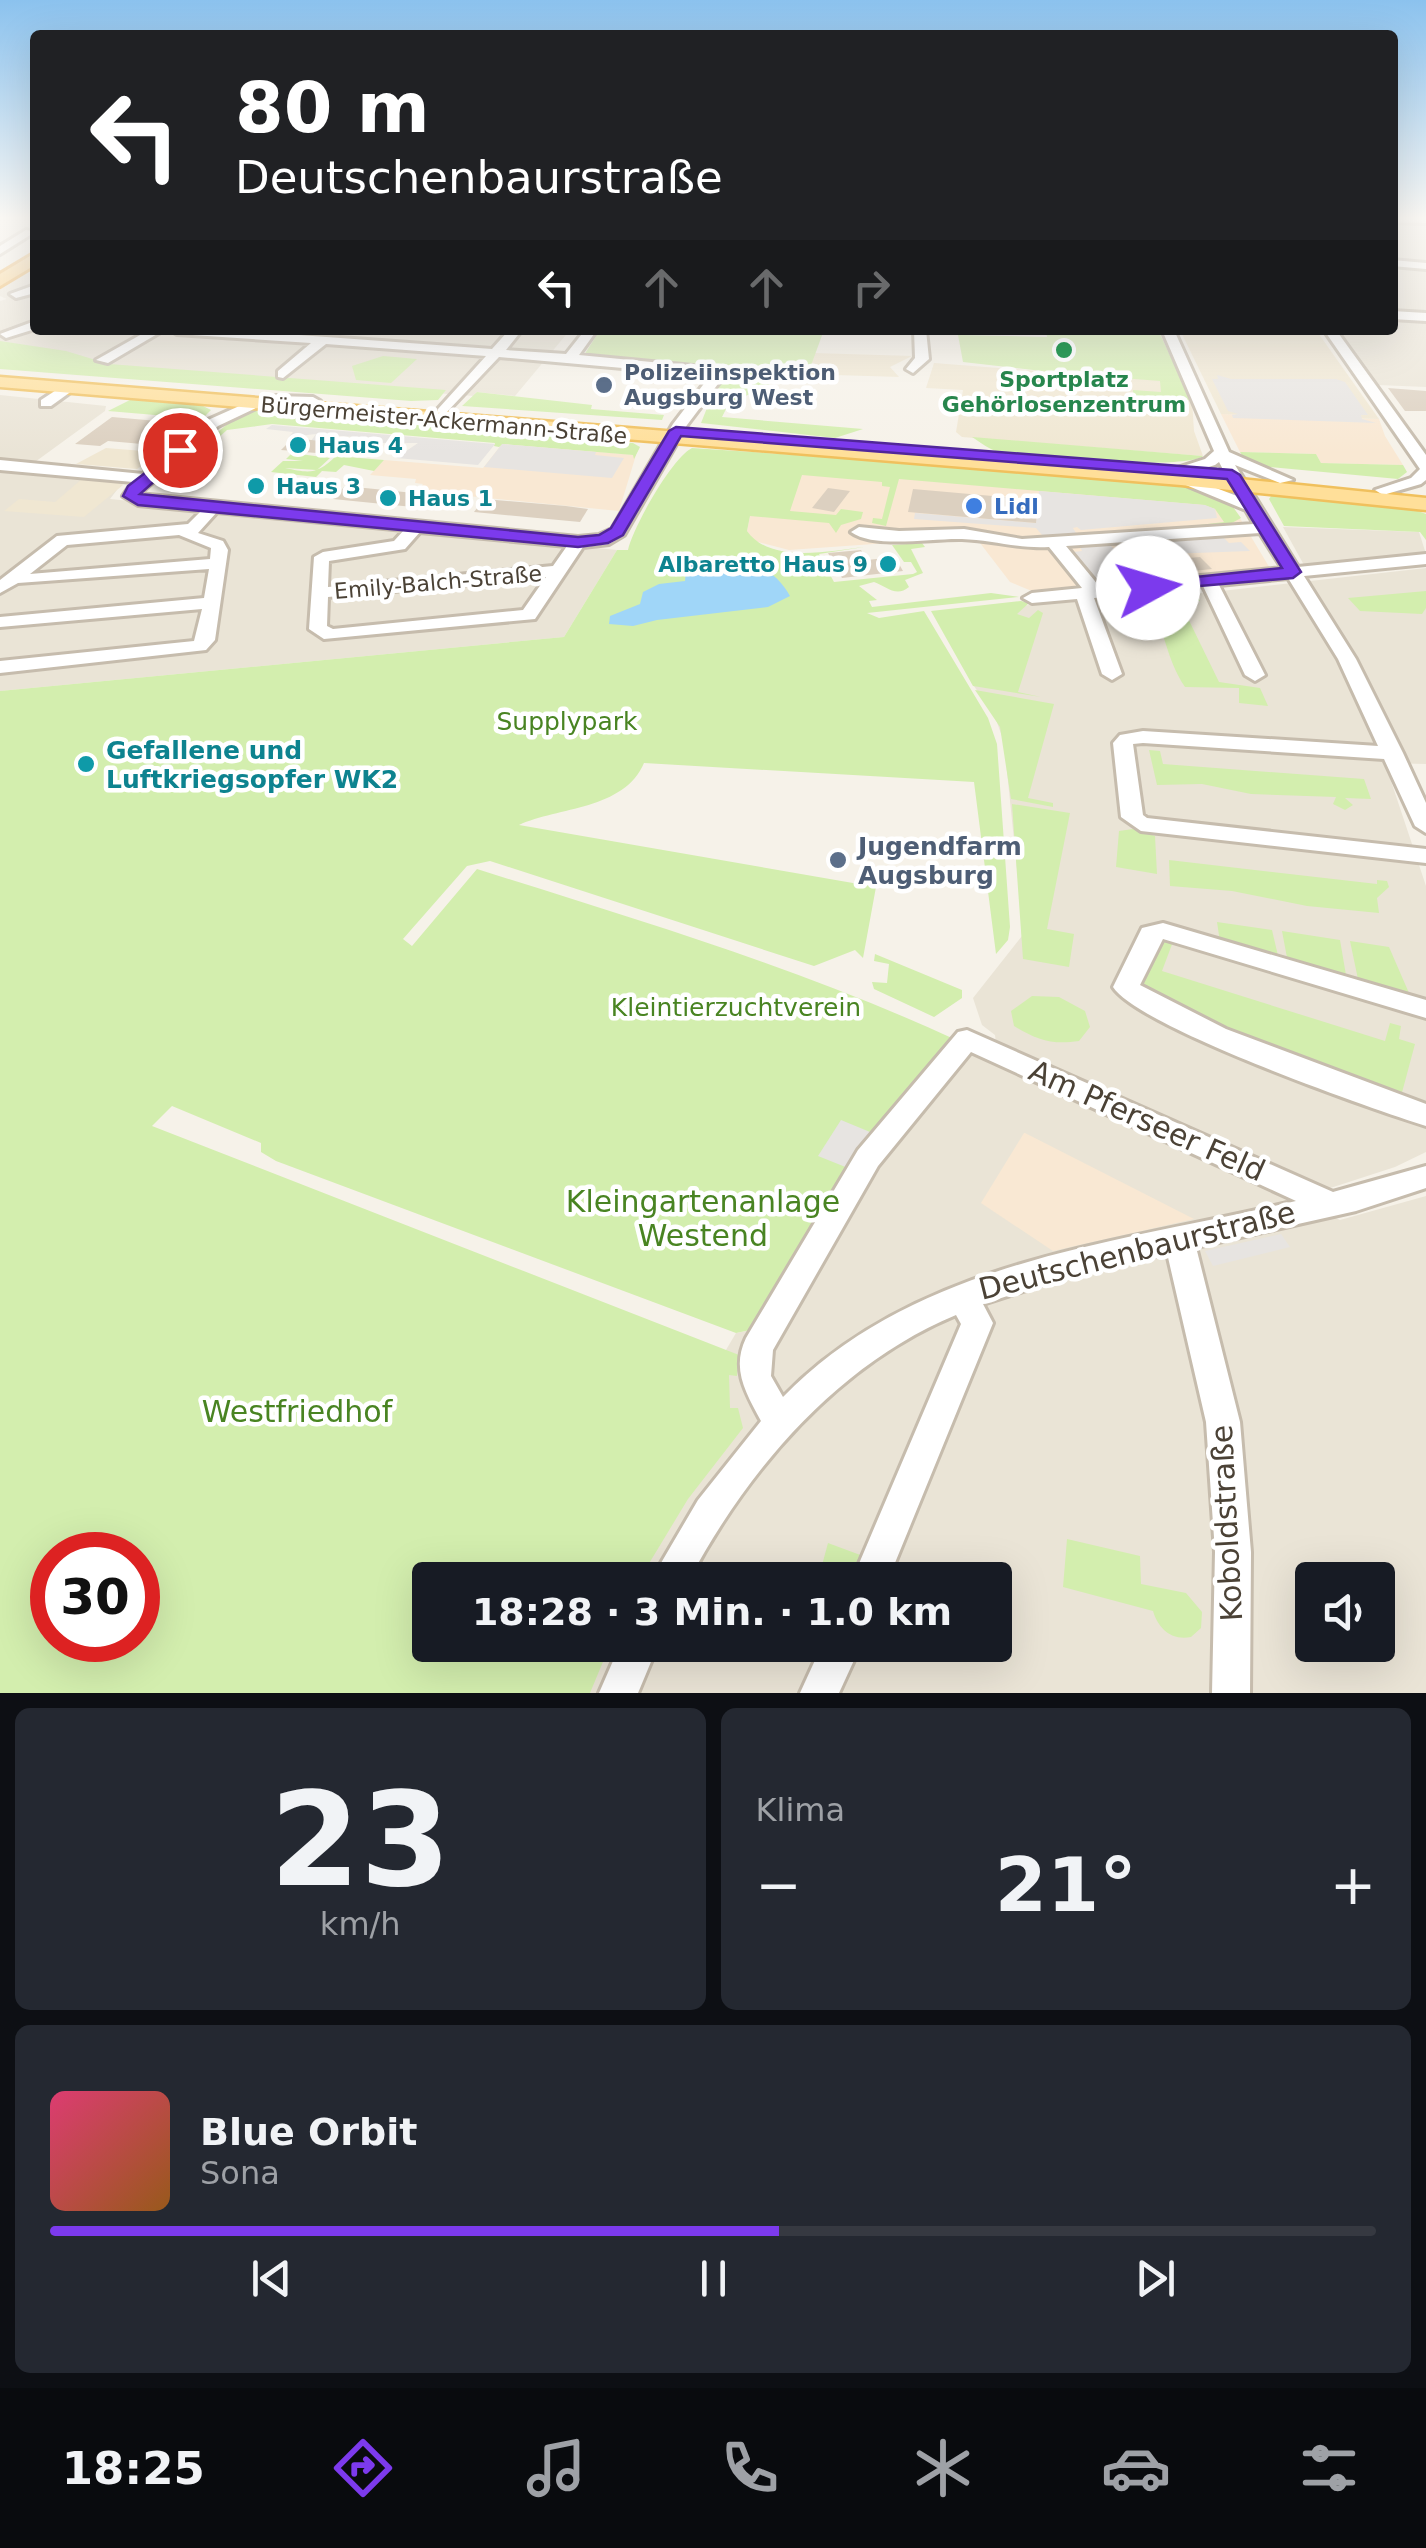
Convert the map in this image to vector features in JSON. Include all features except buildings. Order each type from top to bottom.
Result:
[{"type":"main road","name":"Bürgermeister-Ackermann-Straße","points":[[0,378],[443,412],[673,436]]},
{"type":"main road","name":"Bürgermeister-Ackermann-Straße","points":[[0,378],[69,388],[1181,475],[1229,467],[1286,485],[1426,495]]},
{"type":"main road","name":"Bürgermeister-Ackermann-Straße","points":[[1390,495],[1426,507]]},
{"type":"street","points":[[1398,315],[1426,317]]},
{"type":"street","points":[[6,334],[30,327]]},
{"type":"street","points":[[104,360],[149,335]]},
{"type":"street","points":[[237,335],[570,358],[707,374],[713,383],[673,436],[618,532],[602,540],[578,542],[213,507],[134,498],[131,493],[214,424],[233,401],[313,401]]},
{"type":"street","points":[[443,412],[512,335]]},
{"type":"street","points":[[570,358],[588,335]]},
{"type":"street","points":[[913,369],[922,359],[920,335]]},
{"type":"street","points":[[1170,335],[1229,467],[1347,659],[1394,752],[1415,776],[1426,826]]},
{"type":"street","points":[[1334,335],[1426,469],[1416,482],[1390,495]]},
{"type":"street","points":[[283,374],[322,342]]},
{"type":"street","points":[[46,403],[69,388]]},
{"type":"street","points":[[214,424],[255,403]]},
{"type":"street","points":[[1405,437],[1426,438]]},
{"type":"street","points":[[1181,475],[1210,462],[1286,485]]},
{"type":"street","points":[[0,465],[146,479]]},
{"type":"street","points":[[1181,475],[1253,508]]},
{"type":"street","points":[[1253,508],[1264,494],[1286,485]]},
{"type":"street","points":[[7,583],[64,540],[189,529],[213,507]]},
{"type":"street","points":[[416,527],[400,545],[323,556],[318,629],[331,635],[520,618],[536,610],[578,542]]},
{"type":"street","points":[[859,532],[899,536],[951,533],[1011,544],[1266,528]]},
{"type":"street","points":[[0,667],[199,646],[206,640],[220,550],[217,545],[190,538],[189,529]]},
{"type":"street","points":[[1054,542],[1089,594],[1112,674]]},
{"type":"street","points":[[1032,598],[1426,559]]},
{"type":"street","points":[[7,583],[218,562]]},
{"type":"street","name":"Emily-Balch-Straße","points":[[319,594],[558,571]]},
{"type":"street","points":[[1209,582],[1255,675]]},
{"type":"street","points":[[0,622],[212,603]]},
{"type":"street","points":[[1394,752],[1144,736],[1126,739],[1123,744],[1132,817],[1141,824],[1426,856]]},
{"type":"street","points":[[1426,1009],[1163,931],[1150,934],[1126,988],[1138,1000],[1188,1022],[1368,1096],[1426,1115]]},
{"type":"street","name":"Am Pferseer Feld","points":[[780,1424],[755,1377],[757,1348],[868,1158],[967,1039],[1328,1203]]},
{"type":"street","name":"Deutschenbaurstraße","points":[[680,1562],[710,1511],[780,1424],[822,1380],[860,1350],[962,1296],[1038,1271],[1426,1177]]},
{"type":"street","name":"Koboldstraße","points":[[1178,1238],[1224,1422],[1233,1552],[1231,1693]]},
{"type":"street","points":[[878,1562],[977,1324],[962,1296]]},
{"type":"street","points":[[618,1693],[632,1662]]},
{"type":"street","points":[[819,1693],[834,1662]]},
{"type":"shaded area","points":[[0,296],[30,296],[30,335],[566,335],[515,396],[477,392],[474,396],[0,359],[0,301],[7,299]]},
{"type":"shaded area","points":[[1398,296],[1426,296],[1426,387],[1378,385],[1343,335],[1398,335]]},
{"type":"shaded area","points":[[1182,335],[1320,335],[1379,419],[1221,414]]},
{"type":"shaded area","points":[[814,353],[912,356],[890,367],[899,377],[806,374]]},
{"type":"shaded area","points":[[934,363],[1181,382],[1192,401],[1194,431],[1203,456],[962,437],[956,432],[963,390],[926,388]]},
{"type":"shaded area","points":[[1217,375],[1231,379],[1336,379],[1345,382],[1368,415],[1361,415],[1362,419],[1376,423],[1233,418],[1238,414],[1228,411],[1212,379],[1218,379]]},
{"type":"shaded area","points":[[0,395],[106,406],[105,411],[24,470],[123,482],[110,499],[617,550],[564,637],[0,691]]},
{"type":"shaded area","points":[[1221,414],[1379,419],[1403,465],[1321,463],[1316,454],[1240,452]]},
{"type":"shaded area","points":[[272,425],[495,444],[478,465],[396,458],[418,443],[350,443],[355,437],[328,435],[321,441],[311,441],[316,434],[289,437],[293,432],[266,429]]},
{"type":"shaded area","points":[[502,444],[636,455],[619,511],[418,491],[423,484],[415,483],[416,479],[370,475],[384,460],[483,468]]},
{"type":"shaded area","points":[[502,444],[624,458],[612,478],[484,467]]},
{"type":"shaded area","points":[[106,448],[160,453],[137,469],[76,464]]},
{"type":"shaded area","points":[[798,470],[1232,505],[1271,570],[1039,594],[1010,582],[980,543],[958,538],[789,550],[754,541],[747,531],[750,516]]},
{"type":"shaded area","points":[[83,478],[119,480],[123,485],[84,517],[4,511],[19,499],[55,502]]},
{"type":"shaded area","points":[[1039,491],[1205,505],[1215,509],[1217,518],[1081,530],[1077,527],[1073,528],[1076,533],[1043,536],[1036,528],[914,519],[915,513],[1036,523]]},
{"type":"shaded area","points":[[1283,527],[1419,532],[1426,554],[1304,565]]},
{"type":"shaded area","points":[[1223,537],[1229,543],[1241,542],[1250,551],[1112,556],[1130,578],[1095,581],[1073,552],[1082,551],[1080,547],[1135,548],[1133,543]]},
{"type":"shaded area","points":[[1426,568],[1426,764],[1385,763],[1426,886],[1426,1152],[1395,1167],[1318,1192],[996,1044],[995,1035],[982,1025],[973,998],[1022,936],[1019,889],[1004,742],[994,714],[971,682],[1000,607],[1204,593]]},
{"type":"shaded area","points":[[954,1039],[1340,1220],[1426,1196],[1426,1693],[551,1693],[559,1662],[1012,1662],[1012,1562],[601,1562],[736,1333],[761,1328],[870,1132]]},
{"type":"shaded area","points":[[841,1120],[870,1132],[848,1168],[818,1156]]},
{"type":"shaded area","points":[[1024,1133],[1194,1219],[1053,1251],[981,1203]]},
{"type":"shaded area","points":[[1281,1234],[1290,1247],[1213,1266],[1205,1251]]},
{"type":"green space","points":[[597,335],[822,335],[806,379],[781,378],[728,405],[722,417],[863,429],[835,438],[701,423],[723,368],[584,355]]},
{"type":"green space","name":"Sportplatz Gehörlosenzentrum","points":[[958,335],[1160,335],[1191,400],[1133,403],[1133,390],[1161,392],[1160,381],[1096,376],[1095,387],[1059,384],[1059,373],[963,362]]},
{"type":"green space","points":[[0,341],[66,351],[109,364],[446,390],[438,400],[411,401],[0,369]]},
{"type":"green space","points":[[383,356],[417,359],[391,383],[356,380],[352,366]]},
{"type":"green space","points":[[477,392],[664,415],[662,420],[462,406]]},
{"type":"green space","points":[[134,398],[201,405],[211,410],[202,419],[108,411]]},
{"type":"green space","points":[[254,409],[633,443],[640,447],[634,459],[633,455],[503,444],[499,447],[495,443],[272,424],[227,430],[209,446],[214,448],[197,449],[241,413]]},
{"type":"green space","points":[[972,437],[1203,456],[1139,463],[1041,458],[996,451]]},
{"type":"green space","points":[[692,448],[1018,470],[1200,490],[1230,503],[1241,518],[1230,524],[1167,529],[1224,522],[1215,509],[1204,505],[899,479],[886,526],[872,523],[873,518],[882,519],[890,487],[882,486],[882,482],[802,475],[790,511],[836,515],[841,509],[863,512],[861,519],[841,525],[836,533],[829,523],[750,516],[747,531],[770,548],[801,553],[864,547],[819,554],[834,582],[913,574],[917,572],[911,562],[904,562],[892,545],[922,543],[925,547],[911,549],[923,573],[905,580],[909,587],[891,590],[874,582],[859,586],[877,600],[869,601],[872,607],[991,593],[1019,597],[867,613],[879,618],[924,611],[988,718],[997,744],[1010,927],[1008,940],[996,954],[974,782],[644,763],[622,790],[606,799],[519,825],[876,887],[863,958],[855,950],[814,966],[490,861],[467,866],[403,939],[412,946],[477,869],[778,967],[954,1039],[870,1132],[760,1328],[736,1333],[276,1161],[261,1152],[261,1143],[172,1106],[152,1126],[739,1355],[737,1376],[729,1375],[730,1408],[738,1408],[743,1428],[688,1499],[650,1562],[412,1562],[412,1662],[603,1662],[590,1693],[0,1693],[0,691],[564,637],[617,550],[628,550],[654,494],[674,465]]},
{"type":"green space","points":[[1240,452],[1316,454],[1321,463],[1403,465],[1407,472],[1398,479],[1260,466],[1245,460]]},
{"type":"green space","points":[[292,453],[330,458],[317,470],[336,456],[384,460],[374,471],[344,465],[336,472],[322,471],[316,477],[271,472],[283,461],[303,461],[286,459]]},
{"type":"green space","points":[[1272,495],[1418,511],[1426,514],[1426,540],[1420,532],[1284,526],[1269,499]]},
{"type":"green space","points":[[1426,591],[1422,614],[1360,611],[1348,598]]},
{"type":"green space","points":[[1196,594],[1200,601],[1180,602],[1219,682],[1260,688],[1268,706],[1239,703],[1239,688],[1185,687],[1149,598]]},
{"type":"green space","points":[[1029,603],[1017,614],[1029,618],[1038,610],[1043,613],[1018,692],[1041,697],[973,686],[931,611]]},
{"type":"green space","points":[[975,690],[1054,704],[1028,798],[1053,803],[1053,807],[1011,799],[1000,727]]},
{"type":"green space","points":[[1149,750],[1160,751],[1163,764],[1364,779],[1371,799],[1345,798],[1353,805],[1345,810],[1333,804],[1336,797],[1251,794],[1202,784],[1157,785]]},
{"type":"green space","points":[[1012,804],[1070,813],[1047,929],[1074,934],[1069,967],[1023,959]]},
{"type":"green space","points":[[1133,829],[1155,836],[1157,874],[1116,867],[1119,831]]},
{"type":"green space","points":[[1169,860],[1377,884],[1377,880],[1387,881],[1389,887],[1377,898],[1379,913],[1307,906],[1232,891],[1170,886]]},
{"type":"green space","points":[[1217,922],[1272,930],[1279,960],[1220,942]]},
{"type":"green space","points":[[1282,931],[1340,940],[1347,981],[1288,963]]},
{"type":"green space","points":[[1157,938],[1174,939],[1162,971],[1385,1041],[1390,1023],[1401,1026],[1399,1039],[1415,1044],[1400,1100],[1135,990]]},
{"type":"green space","points":[[1350,941],[1389,947],[1412,1000],[1359,984]]},
{"type":"green space","points":[[875,954],[962,990],[962,998],[934,1017],[874,989],[872,982],[887,983],[889,964],[874,961]]},
{"type":"green space","points":[[1032,996],[1059,997],[1085,1011],[1090,1027],[1079,1041],[1069,1042],[1045,1040],[1022,1031],[1014,1026],[1011,1011]]},
{"type":"green space","points":[[1067,1539],[1140,1556],[1141,1584],[1186,1593],[1202,1612],[1201,1628],[1191,1637],[1177,1637],[1162,1628],[1153,1611],[1063,1587]]},
{"type":"green space","points":[[828,1543],[863,1556],[860,1562],[823,1562]]},
{"type":"water","points":[[720,556],[760,567],[777,579],[790,596],[768,607],[633,626],[609,624],[610,616],[640,604],[643,592],[659,584],[685,581],[687,561]]},
{"type":"place","name":"Sportplatz Gehörlosenzentrum","points":[[1064,350]]},
{"type":"place","name":"Polizeiinspektion Augsburg West","points":[[604,385]]},
{"type":"place","name":"Haus 4","points":[[298,445]]},
{"type":"place","name":"Haus 3","points":[[256,486]]},
{"type":"place","name":"Haus 1","points":[[388,498]]},
{"type":"place","name":"Lidl","points":[[974,506]]},
{"type":"place","name":"Albaretto Haus 9","points":[[888,564]]},
{"type":"place","name":"Gefallene und Luftkriegsopfer WK2","points":[[86,764]]},
{"type":"place","name":"Jugendfarm Augsburg","points":[[838,860]]},
{"type":"route","points":[[180,450],[133,490],[131,496],[138,500],[578,542],[602,540],[618,532],[676,431],[1232,475],[1293,572],[1148,588]]},
{"type":"park label","name":"Supplypark","points":[[567,721]]},
{"type":"park label","name":"Kleintierzuchtverein","points":[[736,1007]]},
{"type":"park label","name":"Kleingartenanlage Westend","points":[[703,1219]]},
{"type":"park label","name":"Westfriedhof","points":[[297,1412]]}]
